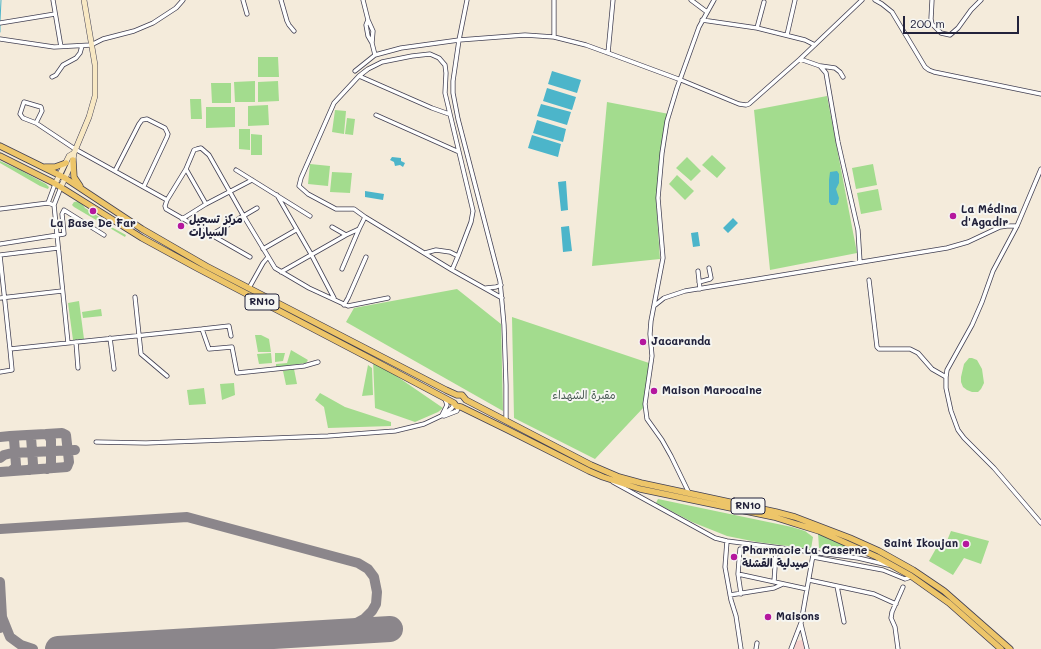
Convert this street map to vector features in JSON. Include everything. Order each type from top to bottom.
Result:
[{"type":"main road","name":"RN10","points":[[0,146],[62,177],[142,229],[192,258],[457,395],[462,395],[466,400],[591,465],[619,477],[795,517],[879,551],[913,570],[944,592],[1010,649]]},
{"type":"main road","name":"RN10","points":[[0,156],[58,186],[142,238],[456,405],[603,477],[640,489],[774,517],[819,531],[877,557],[911,576],[949,603],[1001,649]]},
{"type":"main road","points":[[73,160],[74,177],[83,190]]},
{"type":"main road","points":[[43,167],[55,167],[66,162]]},
{"type":"main road","points":[[457,395],[454,397],[456,405],[465,403],[466,400]]},
{"type":"street","points":[[52,0],[61,47]]},
{"type":"street","points":[[48,203],[73,160],[75,151],[90,117],[95,96],[96,75],[84,0]]},
{"type":"street","points":[[0,39],[43,46],[61,47],[91,45],[153,23],[176,8],[183,0]]},
{"type":"street","points":[[243,0],[247,14]]},
{"type":"street","points":[[281,0],[287,21],[294,31]]},
{"type":"street","points":[[363,0],[368,20],[366,25],[375,55]]},
{"type":"street","points":[[467,0],[453,81],[455,104],[501,284],[506,385],[506,421]]},
{"type":"street","points":[[554,0],[554,37]]},
{"type":"street","points":[[608,53],[613,0]]},
{"type":"street","points":[[691,0],[707,12]]},
{"type":"street","points":[[689,493],[671,456],[647,419],[645,414],[645,404],[652,356],[650,334],[663,258],[658,198],[662,153],[667,121],[702,20],[714,0]]},
{"type":"street","points":[[787,35],[795,0]]},
{"type":"street","points":[[355,71],[375,55],[402,48],[459,40],[525,35],[554,37],[586,45],[739,104],[746,105],[800,59],[862,0]]},
{"type":"street","points":[[875,0],[892,12],[925,66],[929,70],[1041,94]]},
{"type":"street","points":[[932,0],[932,24],[941,33],[950,35],[958,28],[971,10],[981,0]]},
{"type":"street","points":[[757,28],[764,2]]},
{"type":"street","points":[[0,23],[55,14]]},
{"type":"street","points":[[702,20],[757,28],[806,40],[815,45]]},
{"type":"street","points":[[52,77],[56,75],[63,65],[76,58],[80,53],[82,46]]},
{"type":"street","points":[[452,270],[471,222],[472,211],[445,93],[445,65],[440,58],[430,54],[382,62],[368,69],[359,76],[334,103],[299,183],[301,189],[336,209],[354,209],[452,270],[502,298]]},
{"type":"street","points":[[800,59],[820,66],[835,68],[843,77]]},
{"type":"street","points":[[820,66],[826,74],[838,142],[858,230],[860,262]]},
{"type":"street","points":[[359,76],[449,114]]},
{"type":"street","points":[[36,123],[42,111],[41,107],[24,102],[20,112],[21,116],[36,123],[75,151],[144,186],[167,200]]},
{"type":"street","points":[[376,115],[459,152]]},
{"type":"street","points":[[115,171],[142,120],[147,119],[165,128],[167,130],[168,138],[144,186]]},
{"type":"street","points":[[250,257],[166,209],[165,206],[167,200],[186,169],[194,150],[201,148],[209,155],[275,268],[344,305],[351,306],[388,298]]},
{"type":"street","points":[[62,177],[66,162],[75,151]]},
{"type":"street","points":[[186,169],[206,204]]},
{"type":"street","points":[[1041,169],[1017,226],[993,271],[976,317],[948,370],[946,377],[947,394],[958,430],[994,468],[1041,523]]},
{"type":"street","points":[[236,170],[310,216]]},
{"type":"street","points":[[182,219],[229,191],[252,180]]},
{"type":"street","points":[[58,186],[54,205],[68,343]]},
{"type":"street","points":[[277,196],[311,254],[334,299]]},
{"type":"street","points":[[0,209],[48,203],[54,205]]},
{"type":"street","points":[[211,235],[257,208]]},
{"type":"street","points":[[0,244],[64,234],[62,214],[64,210],[104,235]]},
{"type":"street","points":[[342,269],[365,217]]},
{"type":"street","points":[[654,306],[671,295],[685,291],[947,248],[968,242],[1000,227],[1017,226]]},
{"type":"street","points":[[332,227],[346,235]]},
{"type":"street","points":[[281,272],[311,254],[359,229]]},
{"type":"street","points":[[263,249],[296,230]]},
{"type":"street","points":[[0,372],[12,370],[0,255],[58,248]]},
{"type":"street","points":[[424,253],[436,250],[447,250],[458,256]]},
{"type":"street","points":[[249,288],[262,263],[268,257]]},
{"type":"street","points":[[344,305],[366,257]]},
{"type":"street","points":[[699,282],[711,278],[710,268]]},
{"type":"street","points":[[698,271],[700,289]]},
{"type":"street","points":[[869,280],[877,347],[879,349],[910,349],[918,353],[932,369],[946,377]]},
{"type":"street","points":[[485,288],[496,287],[501,284]]},
{"type":"street","points":[[0,298],[62,291]]},
{"type":"street","points":[[135,297],[141,354],[168,376]]},
{"type":"street","points":[[10,349],[229,326],[231,336]]},
{"type":"street","points":[[202,329],[209,349],[232,347],[237,373],[304,366],[318,362]]},
{"type":"street","points":[[110,338],[114,369]]},
{"type":"street","points":[[76,342],[78,368]]},
{"type":"street","points":[[441,416],[447,405],[445,399]]},
{"type":"street","points":[[96,442],[146,443],[328,436],[395,431],[424,424],[441,416],[456,405]]},
{"type":"street","points":[[603,477],[715,538],[727,541],[858,558],[893,566]]},
{"type":"street","points":[[727,541],[725,567],[730,595],[736,616],[741,649]]},
{"type":"street","points":[[740,548],[738,574],[741,594]]},
{"type":"street","points":[[774,582],[776,552]]},
{"type":"street","points":[[792,649],[801,623],[814,552]]},
{"type":"street","points":[[813,557],[883,570],[905,579],[911,576]]},
{"type":"street","points":[[738,574],[808,590]]},
{"type":"street","points":[[809,580],[874,594],[896,604]]},
{"type":"street","points":[[730,595],[774,588],[783,584]]},
{"type":"street","points":[[837,586],[844,622]]},
{"type":"street","points":[[898,649],[895,627],[891,618],[903,587]]},
{"type":"street","points":[[801,623],[807,649]]},
{"type":"street","points":[[756,643],[756,649]]},
{"type":"shaded area","points":[[802,640],[806,649],[794,649],[796,641]]},
{"type":"green space","points":[[258,57],[278,57],[279,77],[258,77]]},
{"type":"green space","points":[[255,81],[255,102],[235,102],[234,82]]},
{"type":"green space","points":[[278,81],[279,101],[258,102],[258,82]]},
{"type":"green space","points":[[211,83],[231,83],[231,103],[212,103]]},
{"type":"green space","points":[[827,96],[857,253],[770,270],[754,110]]},
{"type":"green space","points":[[190,99],[201,99],[202,119],[191,119]]},
{"type":"green space","points":[[607,102],[669,114],[656,200],[660,259],[592,266]]},
{"type":"green space","points":[[268,105],[269,125],[248,126],[248,106]]},
{"type":"green space","points":[[206,107],[235,107],[235,127],[206,128]]},
{"type":"green space","points":[[335,110],[346,111],[344,134],[332,132]]},
{"type":"green space","points":[[347,118],[355,119],[353,135],[345,134]]},
{"type":"green space","points":[[239,129],[250,129],[250,150],[239,149]]},
{"type":"green space","points":[[251,134],[262,135],[262,155],[251,155]]},
{"type":"green space","points":[[712,155],[726,168],[717,178],[702,165]]},
{"type":"green space","points":[[687,157],[701,171],[691,181],[676,168]]},
{"type":"green space","points":[[0,161],[46,184],[49,187],[48,189],[0,163]]},
{"type":"green space","points":[[310,164],[330,166],[328,186],[308,184]]},
{"type":"green space","points":[[873,164],[877,185],[856,189],[852,168]]},
{"type":"green space","points":[[332,172],[352,173],[350,193],[330,192]]},
{"type":"green space","points":[[677,175],[694,191],[685,200],[669,184]]},
{"type":"green space","points":[[878,189],[882,210],[861,214],[857,193]]},
{"type":"green space","points":[[80,201],[85,208],[104,220],[104,223],[126,235],[125,237],[72,205],[74,202]]},
{"type":"green space","points":[[457,289],[501,324],[503,411],[346,322],[354,308]]},
{"type":"green space","points":[[79,301],[84,339],[73,340],[68,303]]},
{"type":"green space","points":[[101,309],[102,316],[83,318],[82,312]]},
{"type":"green space","name":"مقبرة الشهداء","points":[[512,317],[649,363],[644,407],[595,459],[514,418]]},
{"type":"green space","points":[[255,335],[261,335],[269,339],[271,352],[258,352]]},
{"type":"green space","points":[[291,350],[308,360],[306,363],[276,367],[276,364],[287,363]]},
{"type":"green space","points":[[271,353],[272,363],[259,364],[257,354]]},
{"type":"green space","points":[[275,353],[285,353],[283,361],[275,362]]},
{"type":"green space","points":[[969,358],[977,360],[982,369],[984,383],[978,392],[967,390],[963,387],[961,382],[964,364]]},
{"type":"green space","points":[[373,360],[443,408],[438,412],[415,422],[375,408]]},
{"type":"green space","points":[[368,365],[372,368],[373,395],[362,396]]},
{"type":"green space","points":[[294,369],[297,384],[286,385],[283,371]]},
{"type":"green space","points":[[234,383],[235,395],[222,400],[220,384]]},
{"type":"green space","points":[[204,388],[206,404],[189,405],[187,390]]},
{"type":"green space","points":[[320,393],[345,407],[391,422],[391,426],[328,428],[324,407],[315,400]]},
{"type":"green space","points":[[658,499],[805,531],[813,537],[811,549],[757,542],[727,536],[692,522],[656,503]]},
{"type":"green space","name":"Saint Ikoujan","points":[[951,531],[989,541],[981,564],[964,558],[953,575],[929,561],[938,545],[944,548]]},
{"type":"green space","points":[[818,533],[866,555],[819,548]]},
{"type":"water","points":[[552,71],[581,80],[577,93],[548,84]]},
{"type":"water","points":[[547,88],[576,97],[572,110],[543,101]]},
{"type":"water","points":[[541,104],[571,112],[567,125],[537,116]]},
{"type":"water","points":[[537,120],[566,129],[563,142],[533,133]]},
{"type":"water","points":[[532,135],[561,144],[558,157],[528,148]]},
{"type":"water","points":[[392,157],[401,158],[401,161],[405,163],[403,167],[400,165],[395,166],[394,162],[390,160]]},
{"type":"water","points":[[837,171],[839,174],[839,183],[836,189],[839,198],[836,205],[831,205],[829,202],[830,172]]},
{"type":"water","points":[[566,181],[568,210],[561,211],[558,182]]},
{"type":"water","points":[[365,191],[384,194],[383,200],[365,197]]},
{"type":"water","points":[[733,218],[738,223],[728,233],[723,228]]},
{"type":"water","points":[[569,226],[572,251],[563,252],[561,227]]},
{"type":"water","points":[[698,232],[700,246],[693,247],[691,233]]},
{"type":"waterway","points":[[0,21],[1,0]]},
{"type":"waterway","points":[[0,24],[0,32]]},
{"type":"taxiway","points":[[0,472],[67,467],[69,462],[66,435],[62,433],[46,434]]},
{"type":"taxiway","points":[[27,435],[46,434],[49,436],[51,440],[51,463],[50,467],[47,469]]},
{"type":"taxiway","points":[[10,436],[27,435],[31,437],[33,464],[32,468],[29,470]]},
{"type":"taxiway","points":[[0,437],[10,436],[14,439],[16,465],[11,471]]},
{"type":"taxiway","points":[[0,458],[4,455],[12,453],[75,450]]},
{"type":"taxiway","points":[[0,529],[187,517],[358,563],[368,569],[374,577],[377,592],[376,604],[372,611],[364,619],[349,627],[333,632]]},
{"type":"taxiway","points":[[0,582],[2,617]]},
{"type":"taxiway","points":[[0,628],[2,617],[10,637],[21,645],[33,649]]},
{"type":"runway","points":[[58,649],[390,629]]},
{"type":"place","name":"La Base De Far","points":[[93,211]]},
{"type":"place","name":"La Médina d'Agadir","points":[[953,216]]},
{"type":"place","name":"مركز تسجيل السيارات","points":[[181,226]]},
{"type":"place","name":"Jacaranda","points":[[643,342]]},
{"type":"place","name":"Maison Marocaine","points":[[654,391]]},
{"type":"place","name":"Saint Ikoujan","points":[[966,544]]},
{"type":"place","name":"Pharmacie La Caserne صيدلية القشلة","points":[[734,557]]},
{"type":"place","name":"Maisons","points":[[768,617]]}]
